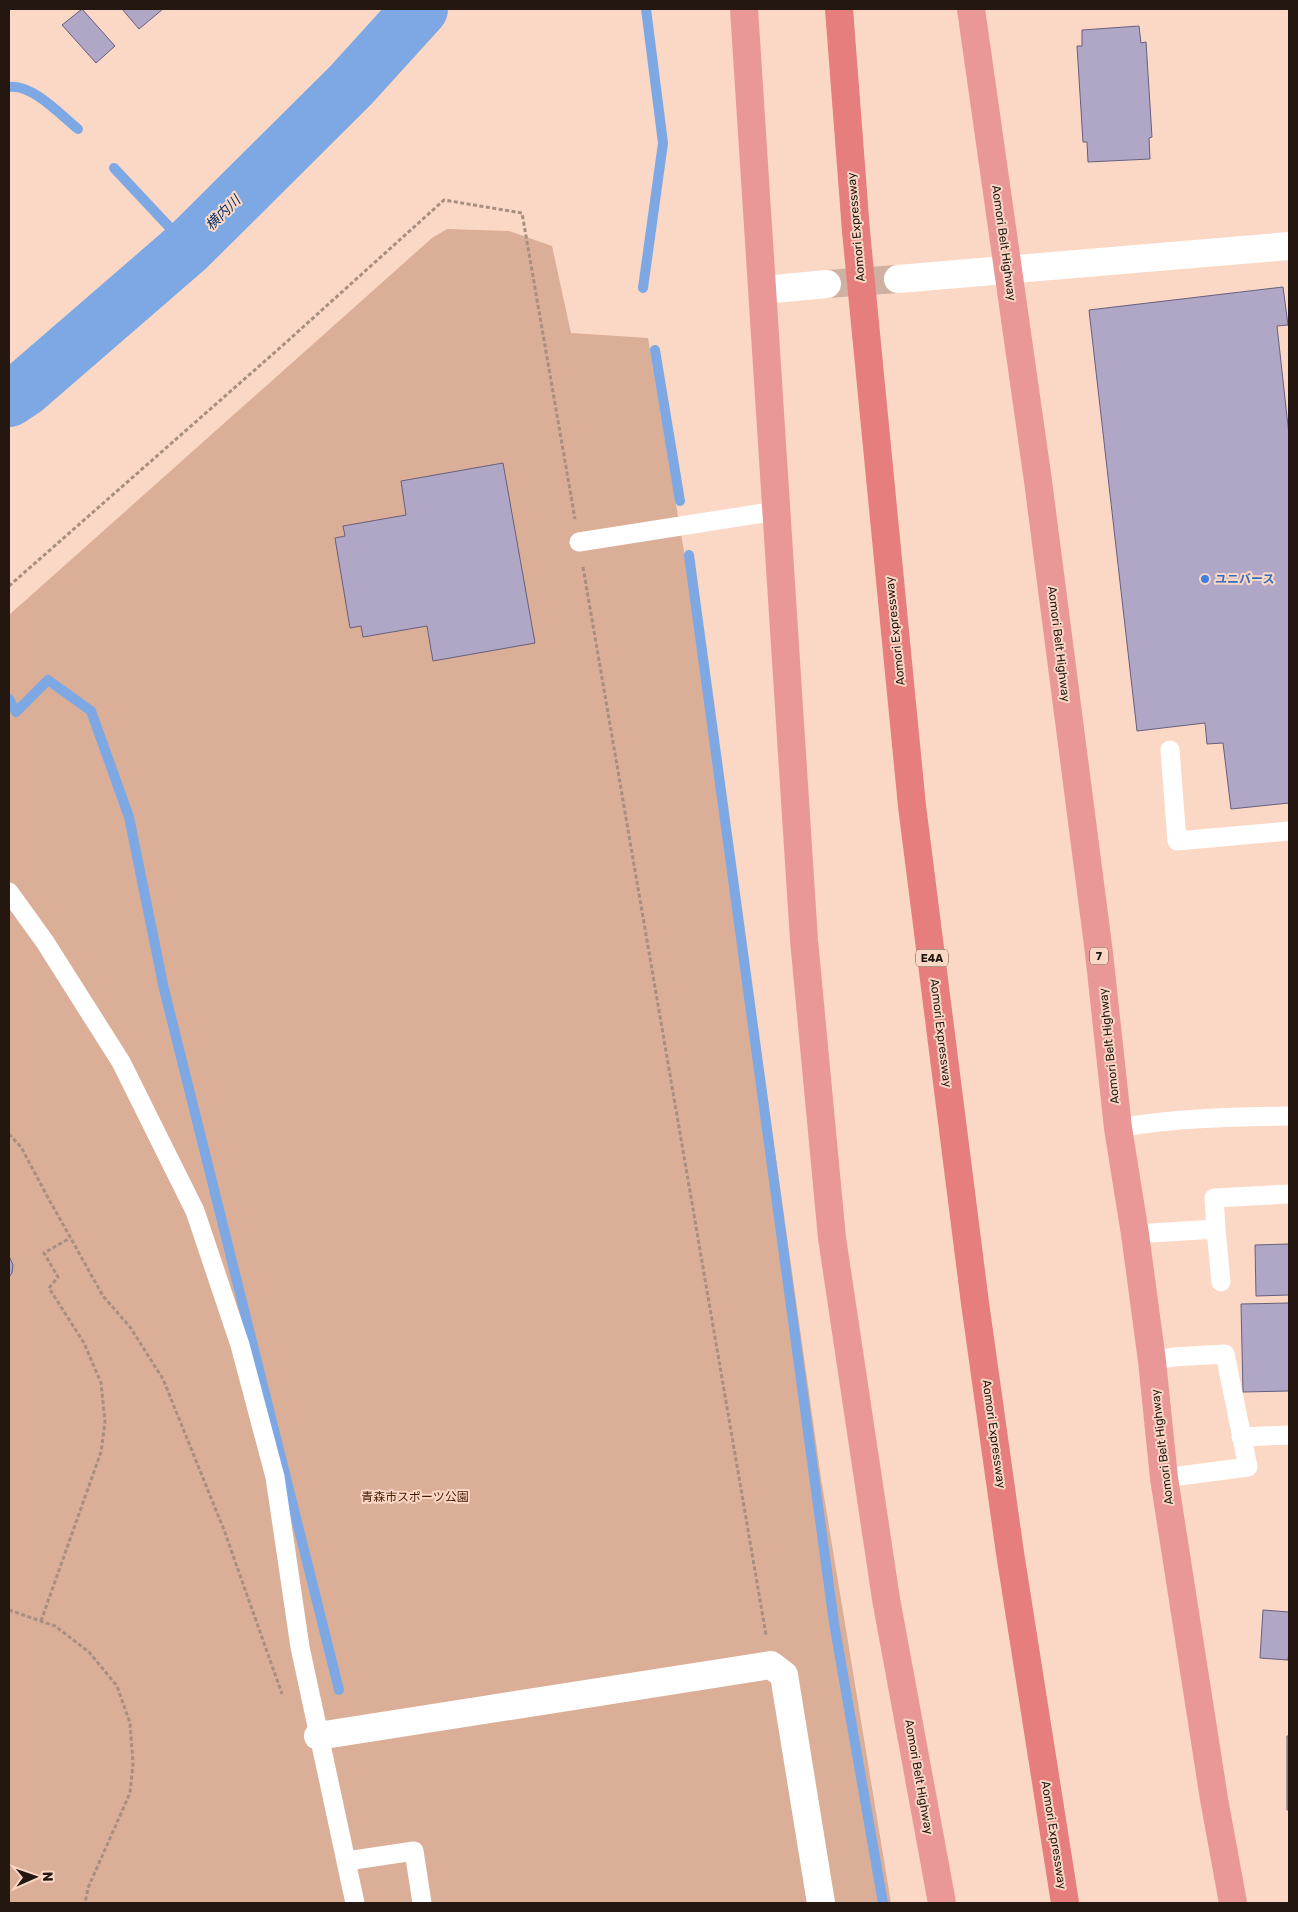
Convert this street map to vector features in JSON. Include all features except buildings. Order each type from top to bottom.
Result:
[{"type":"highway","name":"Aomori Belt Highway","points":[[744,9],[804,940],[832,1238],[886,1599],[942,1903]]},
{"type":"highway","name":"Aomori Expressway","points":[[839,9],[857,240],[912,806],[975,1302],[1010,1553],[1065,1903]]},
{"type":"highway","name":"Aomori Belt Highway","points":[[971,9],[1040,500],[1093,904],[1118,1128],[1136,1234],[1164,1478],[1214,1799],[1233,1903]]},
{"type":"street","points":[[898,279],[1289,246]]},
{"type":"street","points":[[762,290],[827,284]]},
{"type":"street","points":[[316,1727],[771,1665],[784,1675],[821,1903]]},
{"type":"lane","points":[[579,542],[776,511]]},
{"type":"lane","points":[[1170,750],[1177,842],[1289,831]]},
{"type":"lane","points":[[9,892],[45,942],[121,1062],[194,1211],[240,1345],[274,1477],[300,1647],[355,1903]]},
{"type":"lane","points":[[1118,1128],[1145,1123],[1208,1117],[1289,1116]]},
{"type":"lane","points":[[1221,1282],[1214,1198],[1289,1194]]},
{"type":"lane","points":[[1136,1234],[1216,1229]]},
{"type":"lane","points":[[1152,1361],[1173,1357],[1225,1354],[1240,1437],[1248,1467],[1164,1478]]},
{"type":"lane","points":[[1240,1437],[1289,1435]]},
{"type":"lane","points":[[347,1861],[414,1851],[422,1903]]},
{"type":"path","points":[[9,586],[282,346],[444,200],[522,213],[771,1665]]},
{"type":"path","points":[[9,1134],[21,1147],[103,1296],[130,1327],[163,1379],[224,1530],[278,1685],[290,1710],[316,1727]]},
{"type":"path","points":[[41,1621],[101,1452],[105,1422],[102,1383],[84,1343],[49,1288],[58,1277],[44,1253],[70,1238]]},
{"type":"path","points":[[9,1610],[56,1626],[89,1652],[117,1686],[130,1723],[133,1764],[130,1793],[88,1888],[86,1903]]},
{"type":"green space","name":"青森市スポーツ公園","points":[[447,229],[509,231],[552,246],[571,333],[648,338],[691,593],[750,974],[821,1478],[891,1903],[9,1903],[9,615],[432,238]]},
{"type":"waterway","name":"横内川","points":[[9,399],[24,389],[188,247],[351,85],[420,9]]},
{"type":"waterway","points":[[643,288],[663,143],[646,9]]},
{"type":"waterway","points":[[9,87],[18,87],[36,95],[78,129]]},
{"type":"waterway","points":[[114,168],[188,247]]},
{"type":"waterway","points":[[655,350],[680,501]]},
{"type":"waterway","points":[[689,555],[834,1623],[883,1903]]},
{"type":"waterway","points":[[9,699],[16,712],[48,680],[91,711],[129,817],[164,989],[339,1690]]},
{"type":"tunnel","points":[[827,284],[898,279]]},
{"type":"place","name":"ユニバース","points":[[1205,579]]}]
